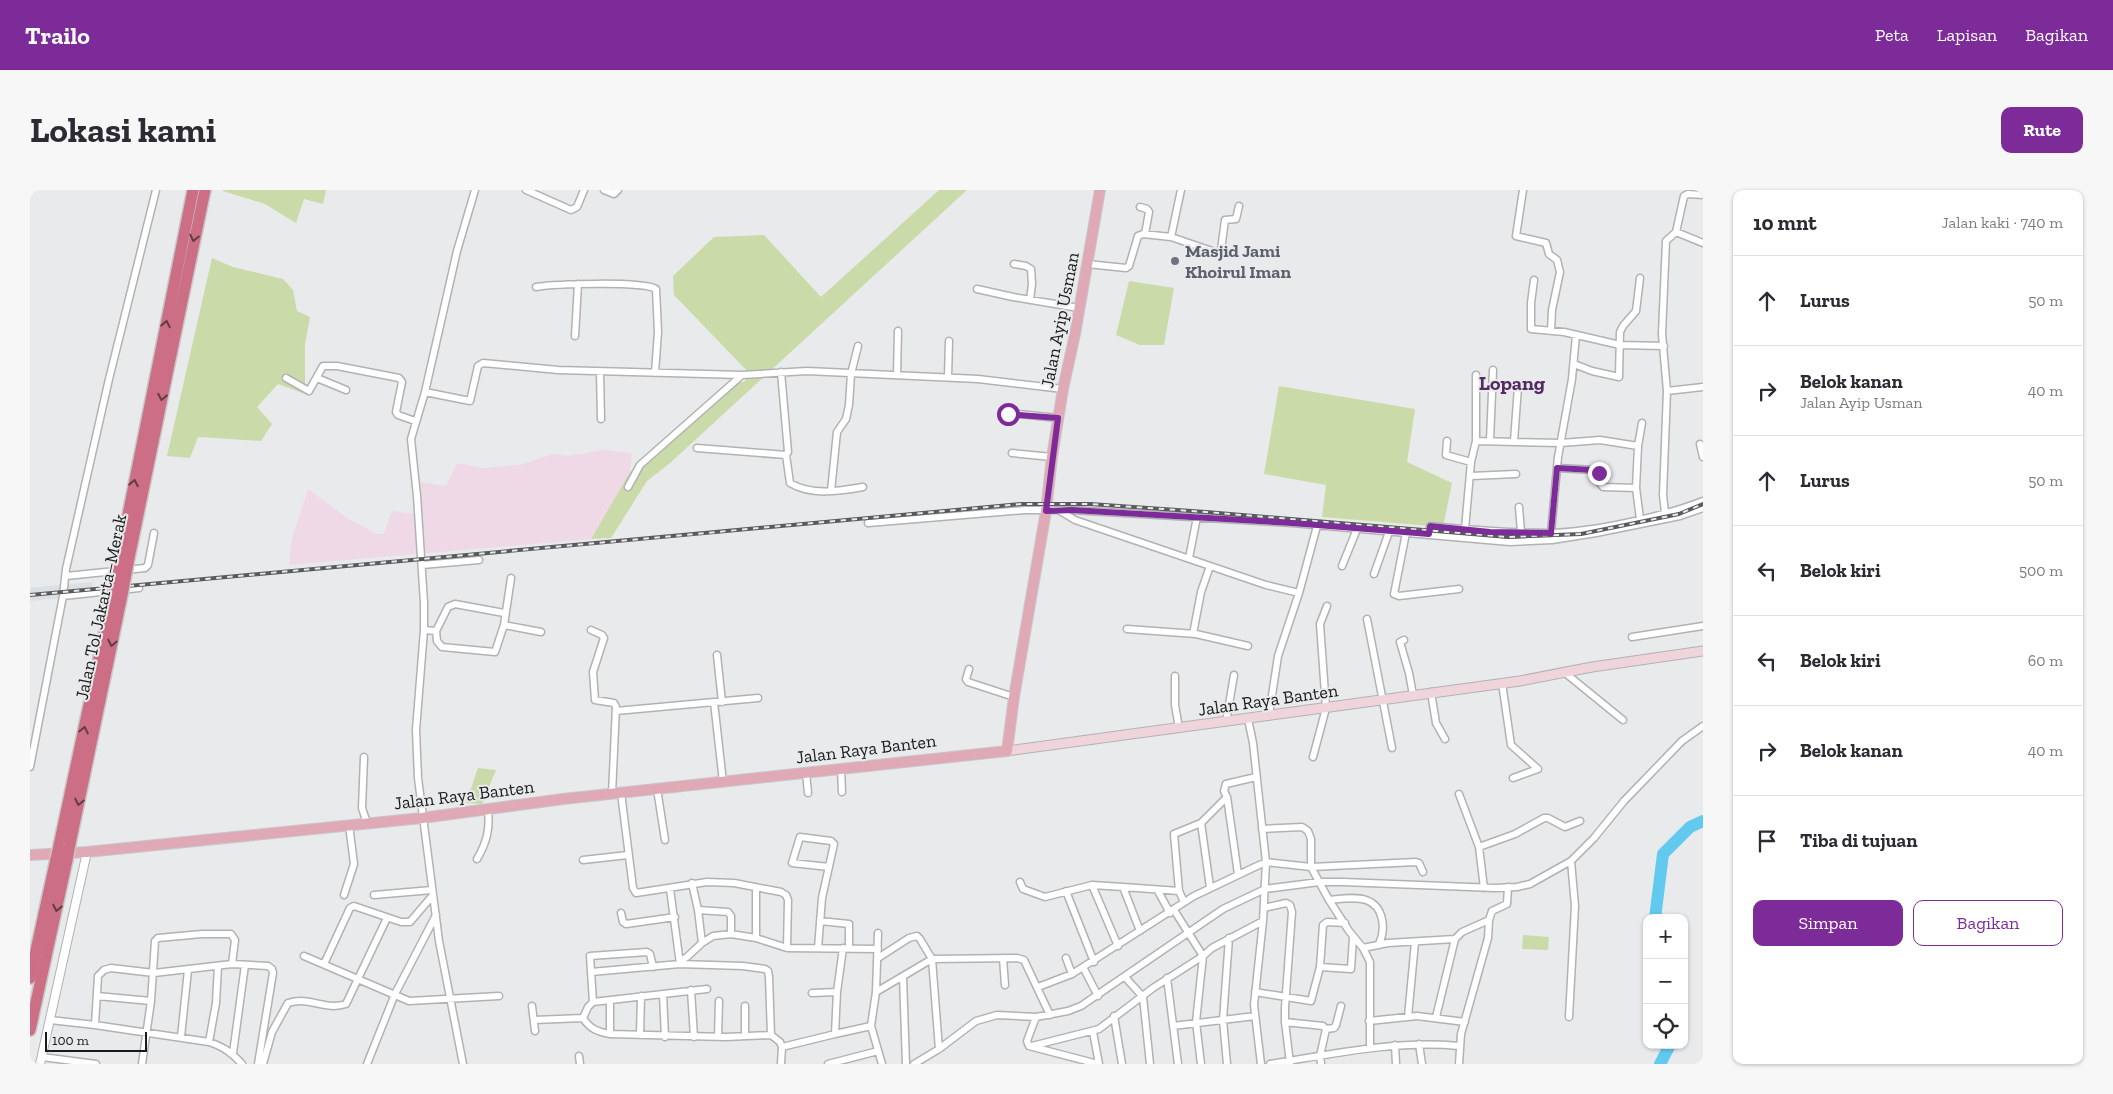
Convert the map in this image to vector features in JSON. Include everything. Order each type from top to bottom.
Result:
[{"type":"highway","name":"Jalan Tol Jakarta–Merak","points":[[30,1030],[61,859],[117,596],[193,190]]},
{"type":"highway","name":"Jalan Tol Jakarta–Merak","points":[[123,564],[205,190]]},
{"type":"highway","name":"Jalan Tol Jakarta–Merak","points":[[30,978],[61,859]]},
{"type":"main road","name":"Jalan Ayip Usman","points":[[1007,751],[1014,697],[1046,511],[1058,418],[1100,190]]},
{"type":"main road","name":"Jalan Raya Banten","points":[[30,855],[87,852],[367,824],[657,789],[722,778],[806,773],[1007,751],[1502,683],[1703,651]]},
{"type":"street","points":[[30,767],[66,576],[109,379],[156,190]]},
{"type":"street","points":[[463,1064],[432,892],[418,778],[416,730],[424,630],[422,565],[411,439],[425,392],[457,250],[475,190]]},
{"type":"street","points":[[526,190],[571,210],[577,207],[584,190]]},
{"type":"street","points":[[604,190],[614,194],[618,190]]},
{"type":"street","points":[[1171,237],[1181,190]]},
{"type":"street","points":[[1523,190],[1516,236],[1546,243],[1549,254],[1557,260],[1559,265],[1560,272],[1552,310],[1551,331]]},
{"type":"street","points":[[1664,513],[1667,391],[1662,334],[1666,241],[1676,232],[1684,196],[1688,194],[1703,195]]},
{"type":"street","points":[[1087,264],[1126,268],[1129,266],[1138,236],[1145,234],[1171,237],[1218,253],[1221,250],[1225,220],[1236,219],[1239,206]]},
{"type":"street","points":[[1140,208],[1147,209],[1149,212],[1145,234]]},
{"type":"street","points":[[1676,232],[1703,243]]},
{"type":"street","points":[[1014,264],[1031,269],[1030,300]]},
{"type":"street","points":[[1574,364],[1620,378],[1621,328],[1636,311],[1640,278]]},
{"type":"street","points":[[1534,280],[1531,329],[1576,335],[1620,345],[1664,346]]},
{"type":"street","points":[[575,336],[578,284]]},
{"type":"street","points":[[536,287],[578,284],[624,285],[656,289],[658,332],[654,373]]},
{"type":"street","points":[[977,289],[1079,308]]},
{"type":"street","points":[[896,376],[898,331]]},
{"type":"street","points":[[1551,533],[1557,468],[1574,364],[1576,335]]},
{"type":"street","points":[[948,378],[949,341]]},
{"type":"street","points":[[831,491],[837,432],[846,419],[851,374],[858,346]]},
{"type":"street","points":[[425,392],[470,401],[478,366],[481,363],[600,372],[742,375],[807,372],[948,378],[1014,382],[1063,389]]},
{"type":"street","points":[[286,378],[307,391],[317,378],[320,368],[328,365],[399,378],[402,382],[396,412],[398,415],[416,421]]},
{"type":"street","points":[[1490,440],[1493,370]]},
{"type":"street","points":[[600,372],[601,419]]},
{"type":"street","points":[[781,372],[788,452],[786,455],[790,483],[808,490],[831,491],[863,487]]},
{"type":"street","points":[[628,487],[640,465],[742,375]]},
{"type":"street","points":[[1465,530],[1471,462],[1476,441],[1476,375]]},
{"type":"street","points":[[317,378],[346,390]]},
{"type":"street","points":[[1514,441],[1518,387]]},
{"type":"street","points":[[1667,391],[1703,387]]},
{"type":"street","points":[[1008,414],[1058,418]]},
{"type":"street","points":[[1640,519],[1636,488],[1638,446],[1642,423]]},
{"type":"street","points":[[1476,441],[1561,443],[1600,440],[1638,446]]},
{"type":"street","points":[[1447,441],[1446,455],[1471,462]]},
{"type":"street","points":[[1700,444],[1703,457]]},
{"type":"street","points":[[697,448],[786,455]]},
{"type":"street","points":[[1012,453],[1052,457]]},
{"type":"street","points":[[1557,468],[1595,470],[1599,473],[1600,484],[1603,487],[1636,488]]},
{"type":"street","points":[[1471,476],[1516,474]]},
{"type":"street","points":[[1429,534],[1430,526],[1465,530],[1551,533],[1595,528],[1664,513],[1703,501]]},
{"type":"street","points":[[1519,506],[1521,532]]},
{"type":"street","points":[[868,523],[1025,510],[1072,510],[1429,534],[1497,542],[1552,540],[1665,520],[1703,508]]},
{"type":"street","points":[[1060,511],[1075,520],[1266,585],[1299,593]]},
{"type":"street","points":[[1189,558],[1197,517]]},
{"type":"street","points":[[1268,716],[1278,656],[1299,593],[1317,526]]},
{"type":"street","points":[[1342,566],[1357,529]]},
{"type":"street","points":[[1374,574],[1389,532]]},
{"type":"street","points":[[66,576],[145,568],[148,565],[154,533]]},
{"type":"street","points":[[1406,533],[1394,594],[1399,596],[1458,589]]},
{"type":"street","points":[[422,565],[479,560]]},
{"type":"street","points":[[1193,634],[1201,592],[1210,566]]},
{"type":"street","points":[[504,613],[455,604],[451,605],[436,631],[437,642],[442,647],[495,652],[504,625],[504,613],[511,578]]},
{"type":"street","points":[[63,596],[139,588]]},
{"type":"street","points":[[1313,757],[1326,708],[1320,624],[1327,606]]},
{"type":"street","points":[[1366,619],[1392,748]]},
{"type":"street","points":[[504,625],[541,632]]},
{"type":"street","points":[[1632,637],[1703,626]]},
{"type":"street","points":[[1128,629],[1193,634],[1248,646]]},
{"type":"street","points":[[424,630],[436,631]]},
{"type":"street","points":[[591,630],[602,634],[604,638],[593,672],[595,700],[616,704],[613,743],[617,793],[633,888],[636,892],[708,882],[775,890],[786,895],[788,900],[787,948]]},
{"type":"street","points":[[1404,640],[1400,642],[1413,695]]},
{"type":"street","points":[[717,655],[722,702]]},
{"type":"street","points":[[969,669],[966,679],[968,682],[1014,697]]},
{"type":"street","points":[[1564,672],[1623,720]]},
{"type":"street","points":[[1226,722],[1234,675]]},
{"type":"street","points":[[1175,676],[1174,705],[1179,728]]},
{"type":"street","points":[[1502,683],[1511,744],[1538,769],[1513,778]]},
{"type":"street","points":[[1431,692],[1436,723],[1445,739]]},
{"type":"street","points":[[616,711],[758,698]]},
{"type":"street","points":[[714,702],[722,778]]},
{"type":"street","points":[[1248,719],[1253,743],[1266,862],[1266,889],[1254,1016],[1261,1064]]},
{"type":"street","points":[[914,1064],[982,1019],[997,1016],[1036,1017],[1082,1006],[1222,909],[1266,889],[1319,882],[1363,882],[1484,888],[1530,884],[1571,861],[1682,741],[1703,726]]},
{"type":"street","points":[[364,758],[362,808],[367,824]]},
{"type":"street","points":[[841,769],[842,792]]},
{"type":"street","points":[[806,773],[808,794]]},
{"type":"street","points":[[1238,874],[1227,797],[1224,791],[1226,784],[1256,777]]},
{"type":"street","points":[[657,789],[665,840]]},
{"type":"street","points":[[1459,794],[1479,847],[1484,888]]},
{"type":"street","points":[[1184,902],[1180,891],[1174,834],[1202,823],[1227,797]]},
{"type":"street","points":[[477,859],[485,846],[489,829],[488,809]]},
{"type":"street","points":[[1479,847],[1515,834],[1544,818],[1551,819],[1565,827],[1580,821]]},
{"type":"street","points":[[1202,823],[1210,887]]},
{"type":"street","points":[[344,894],[354,864],[349,825]]},
{"type":"street","points":[[1262,829],[1302,827],[1308,831],[1311,840],[1311,866],[1330,900],[1363,948],[1370,962],[1370,1048]]},
{"type":"street","points":[[818,948],[822,898],[833,842],[800,837],[792,863],[828,867]]},
{"type":"street","points":[[87,852],[41,1061],[96,1064]]},
{"type":"street","points":[[583,860],[628,855]]},
{"type":"street","points":[[1569,1017],[1575,924],[1571,861]]},
{"type":"street","points":[[1038,987],[1072,974],[1094,962],[1184,902],[1210,887],[1266,862],[1311,866],[1416,862],[1419,863],[1424,872]]},
{"type":"street","points":[[1020,882],[1023,889],[1042,897],[1092,885],[1180,891]]},
{"type":"street","points":[[692,883],[702,943]]},
{"type":"street","points":[[1092,885],[1118,946]]},
{"type":"street","points":[[756,887],[756,938]]},
{"type":"street","points":[[1123,887],[1140,931]]},
{"type":"street","points":[[1459,1064],[1459,1046],[1488,938],[1489,920],[1492,911],[1507,904],[1508,887]]},
{"type":"street","points":[[670,888],[680,962]]},
{"type":"street","points":[[1158,890],[1203,956],[1196,1022],[1201,1064]]},
{"type":"street","points":[[1066,891],[1094,962]]},
{"type":"street","points":[[374,895],[432,892]]},
{"type":"street","points":[[324,964],[350,908],[354,906],[401,922],[410,922],[432,892]]},
{"type":"street","points":[[1330,900],[1363,899],[1376,907],[1382,917],[1382,934],[1379,944]]},
{"type":"street","points":[[1264,908],[1286,903],[1291,908],[1285,998],[1285,1022],[1290,1062]]},
{"type":"street","points":[[698,910],[728,912],[731,916],[731,934]]},
{"type":"street","points":[[621,913],[623,922],[626,924],[675,918]]},
{"type":"street","points":[[367,1064],[395,994],[436,915]]},
{"type":"street","points":[[263,1064],[272,1032],[288,1003],[297,1000],[312,1001],[330,1007],[346,1004],[387,918]]},
{"type":"street","points":[[1436,1017],[1455,939],[1462,932],[1489,920]]},
{"type":"street","points":[[820,921],[849,924],[837,992],[835,1034]]},
{"type":"street","points":[[1032,1047],[1049,1041],[1093,1032],[1212,948],[1263,921]]},
{"type":"street","points":[[1255,992],[1311,1001],[1320,967],[1324,923],[1345,923]]},
{"type":"street","points":[[878,933],[876,992],[871,1026],[882,1064]]},
{"type":"street","points":[[142,1064],[151,1001],[156,941],[161,936],[231,934],[235,940],[232,964]]},
{"type":"street","points":[[680,962],[713,936],[731,934],[756,938],[787,948],[878,949]]},
{"type":"street","points":[[878,958],[909,938],[917,936],[920,939],[932,959],[939,1049]]},
{"type":"street","points":[[1320,967],[1351,969],[1353,936]]},
{"type":"street","points":[[1227,1064],[1223,1020],[1229,938]]},
{"type":"street","points":[[1363,948],[1379,944],[1455,939]]},
{"type":"street","points":[[1408,1017],[1415,942]]},
{"type":"street","points":[[593,1002],[590,958],[593,955],[647,952],[650,954],[653,967]]},
{"type":"street","points":[[304,956],[409,1001],[499,996]]},
{"type":"street","points":[[876,992],[932,959],[1003,958],[1024,960],[1050,1014]]},
{"type":"street","points":[[1003,958],[1005,986]]},
{"type":"street","points":[[1066,958],[1072,974]]},
{"type":"street","points":[[591,972],[653,967],[680,962],[743,966],[768,971],[771,1035]]},
{"type":"street","points":[[95,1024],[98,976],[104,970],[119,968],[154,973],[232,964],[268,966],[272,969],[273,973],[258,1064]]},
{"type":"street","points":[[233,1054],[245,965]]},
{"type":"street","points":[[209,1042],[216,1003],[218,966]]},
{"type":"street","points":[[1083,967],[1098,996]]},
{"type":"street","points":[[181,1037],[188,970]]},
{"type":"street","points":[[903,977],[906,1064]]},
{"type":"street","points":[[1125,977],[1143,997],[1150,1064]]},
{"type":"street","points":[[1167,978],[1178,1064]]},
{"type":"street","points":[[583,1018],[588,1007],[593,1002],[707,988]]},
{"type":"street","points":[[691,990],[694,1037]]},
{"type":"street","points":[[812,993],[837,992]]},
{"type":"street","points":[[663,994],[665,1036]]},
{"type":"street","points":[[97,996],[151,1001]]},
{"type":"street","points":[[640,996],[640,1036]]},
{"type":"street","points":[[610,1000],[610,1034]]},
{"type":"street","points":[[718,1037],[719,1002]]},
{"type":"street","points":[[532,1006],[535,1032]]},
{"type":"street","points":[[745,1006],[745,1036]]},
{"type":"street","points":[[1285,1022],[1323,1026],[1326,1029],[1334,1028],[1341,1006]]},
{"type":"street","points":[[1114,1016],[1122,1064]]},
{"type":"street","points":[[1173,1026],[1254,1016]]},
{"type":"street","points":[[1036,1017],[1027,1041],[1032,1047],[1099,1064],[1093,1032]]},
{"type":"street","points":[[1369,1021],[1408,1017],[1436,1017],[1465,1022]]},
{"type":"street","points":[[583,1018],[589,1027],[596,1031],[610,1034],[694,1037],[771,1035],[780,1042],[782,1047],[781,1064]]},
{"type":"street","points":[[534,1020],[583,1018]]},
{"type":"street","points":[[50,1020],[95,1024],[209,1042],[224,1048],[242,1064]]},
{"type":"street","points":[[782,1047],[871,1026]]},
{"type":"street","points":[[1321,1064],[1320,1056],[1326,1029]]},
{"type":"street","points":[[1419,1044],[1422,1064]]},
{"type":"street","points":[[1270,1064],[1395,1045],[1459,1046]]},
{"type":"street","points":[[1395,1045],[1396,1064]]},
{"type":"street","points":[[828,1064],[878,1051]]},
{"type":"street","points":[[579,1056],[580,1064]]},
{"type":"shaded area","points":[[603,450],[632,453],[630,472],[591,539],[289,565],[292,539],[308,489],[350,520],[377,534],[384,534],[392,511],[417,514],[414,481],[446,486],[457,463],[482,468],[520,465],[553,454],[568,456]]},
{"type":"shaded area","points":[[93,582],[91,595],[30,601],[30,588]]},
{"type":"green space","points":[[223,190],[326,190],[323,204],[304,199],[296,223],[265,204]]},
{"type":"green space","points":[[939,190],[967,190],[669,464],[647,481],[611,538],[591,539],[630,472],[728,382],[744,382],[751,375],[674,295],[673,276],[714,237],[764,235],[821,297]]},
{"type":"green space","points":[[212,258],[233,267],[283,279],[293,290],[297,311],[310,317],[305,344],[305,394],[278,384],[257,407],[272,424],[261,441],[198,437],[190,458],[167,456]]},
{"type":"green space","points":[[1129,281],[1174,288],[1164,345],[1140,345],[1116,335]]},
{"type":"green space","points":[[1279,386],[1415,409],[1407,462],[1452,483],[1443,527],[1322,517],[1326,485],[1264,474]]},
{"type":"green space","points":[[478,768],[496,770],[482,804],[466,803]]},
{"type":"green space","points":[[1523,935],[1549,937],[1548,950],[1522,949]]},
{"type":"waterway","points":[[1656,914],[1663,854],[1690,827],[1703,821]]},
{"type":"waterway","points":[[1660,1064],[1668,1049]]},
{"type":"railway","points":[[30,595],[1021,504],[1090,504],[1508,537],[1581,534],[1679,514],[1703,504]]},
{"type":"place","name":"Masjid Jami Khoirul Iman","points":[[1175,261]]},
{"type":"district","name":"Lopang","points":[[1512,383]]},
{"type":"route","points":[[1008,414],[1058,418],[1046,511],[1072,510],[1292,523],[1429,534],[1430,526],[1490,532],[1551,533],[1557,468],[1595,470],[1599,473]]}]
